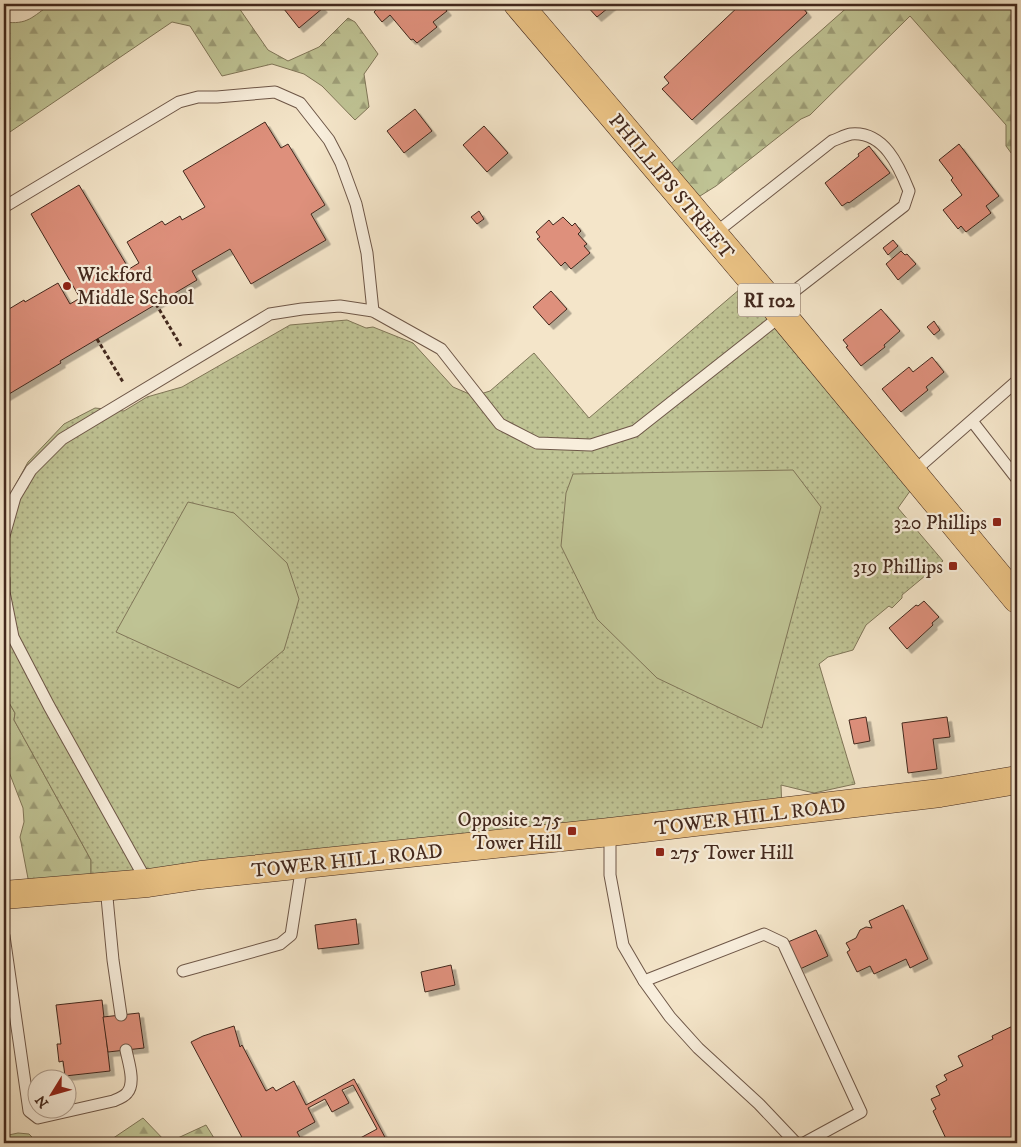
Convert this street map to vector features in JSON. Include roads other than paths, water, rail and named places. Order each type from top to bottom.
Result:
[{"type":"main road","name":"PHILLIPS STREET","points":[[518,4],[914,472],[1017,598]]},
{"type":"main road","name":"TOWER HILL ROAD","points":[[4,895],[148,883],[201,875],[610,832],[940,793],[1017,780]]},
{"type":"lane","points":[[4,207],[179,102],[198,97],[217,98],[275,92],[300,103],[329,140],[341,163],[356,204],[367,253],[373,311]]},
{"type":"lane","points":[[4,536],[15,497],[31,470],[62,439],[270,314],[302,308],[340,306],[373,311],[441,349],[500,424],[538,443],[591,445],[635,430],[904,206],[909,191],[893,155],[881,144],[866,135],[850,134],[832,141],[713,234]]},
{"type":"lane","points":[[914,472],[1017,381]]},
{"type":"lane","points":[[972,421],[1017,479]]},
{"type":"lane","points":[[4,579],[4,592],[13,636],[49,706],[148,883]]},
{"type":"lane","points":[[610,832],[610,875],[623,945],[644,981],[670,1018],[698,1048],[759,1104],[796,1143]]},
{"type":"lane","points":[[183,971],[280,944],[292,935],[302,864]]},
{"type":"lane","points":[[106,887],[113,960],[121,1014]]},
{"type":"lane","points":[[644,981],[764,934],[783,943],[861,1112],[804,1143]]},
{"type":"lane","points":[[4,936],[29,1111],[38,1118],[113,1101],[122,1097],[129,1092],[131,1082],[126,1050]]},
{"type":"place","name":"Wickford Middle School","points":[[67,286]]},
{"type":"place","name":"320 Phillips","points":[[997,522]]},
{"type":"place","name":"319 Phillips","points":[[953,566]]},
{"type":"place","name":"Opposite 275 Tower Hill","points":[[572,831]]},
{"type":"place","name":"275 Tower Hill","points":[[660,852]]}]
